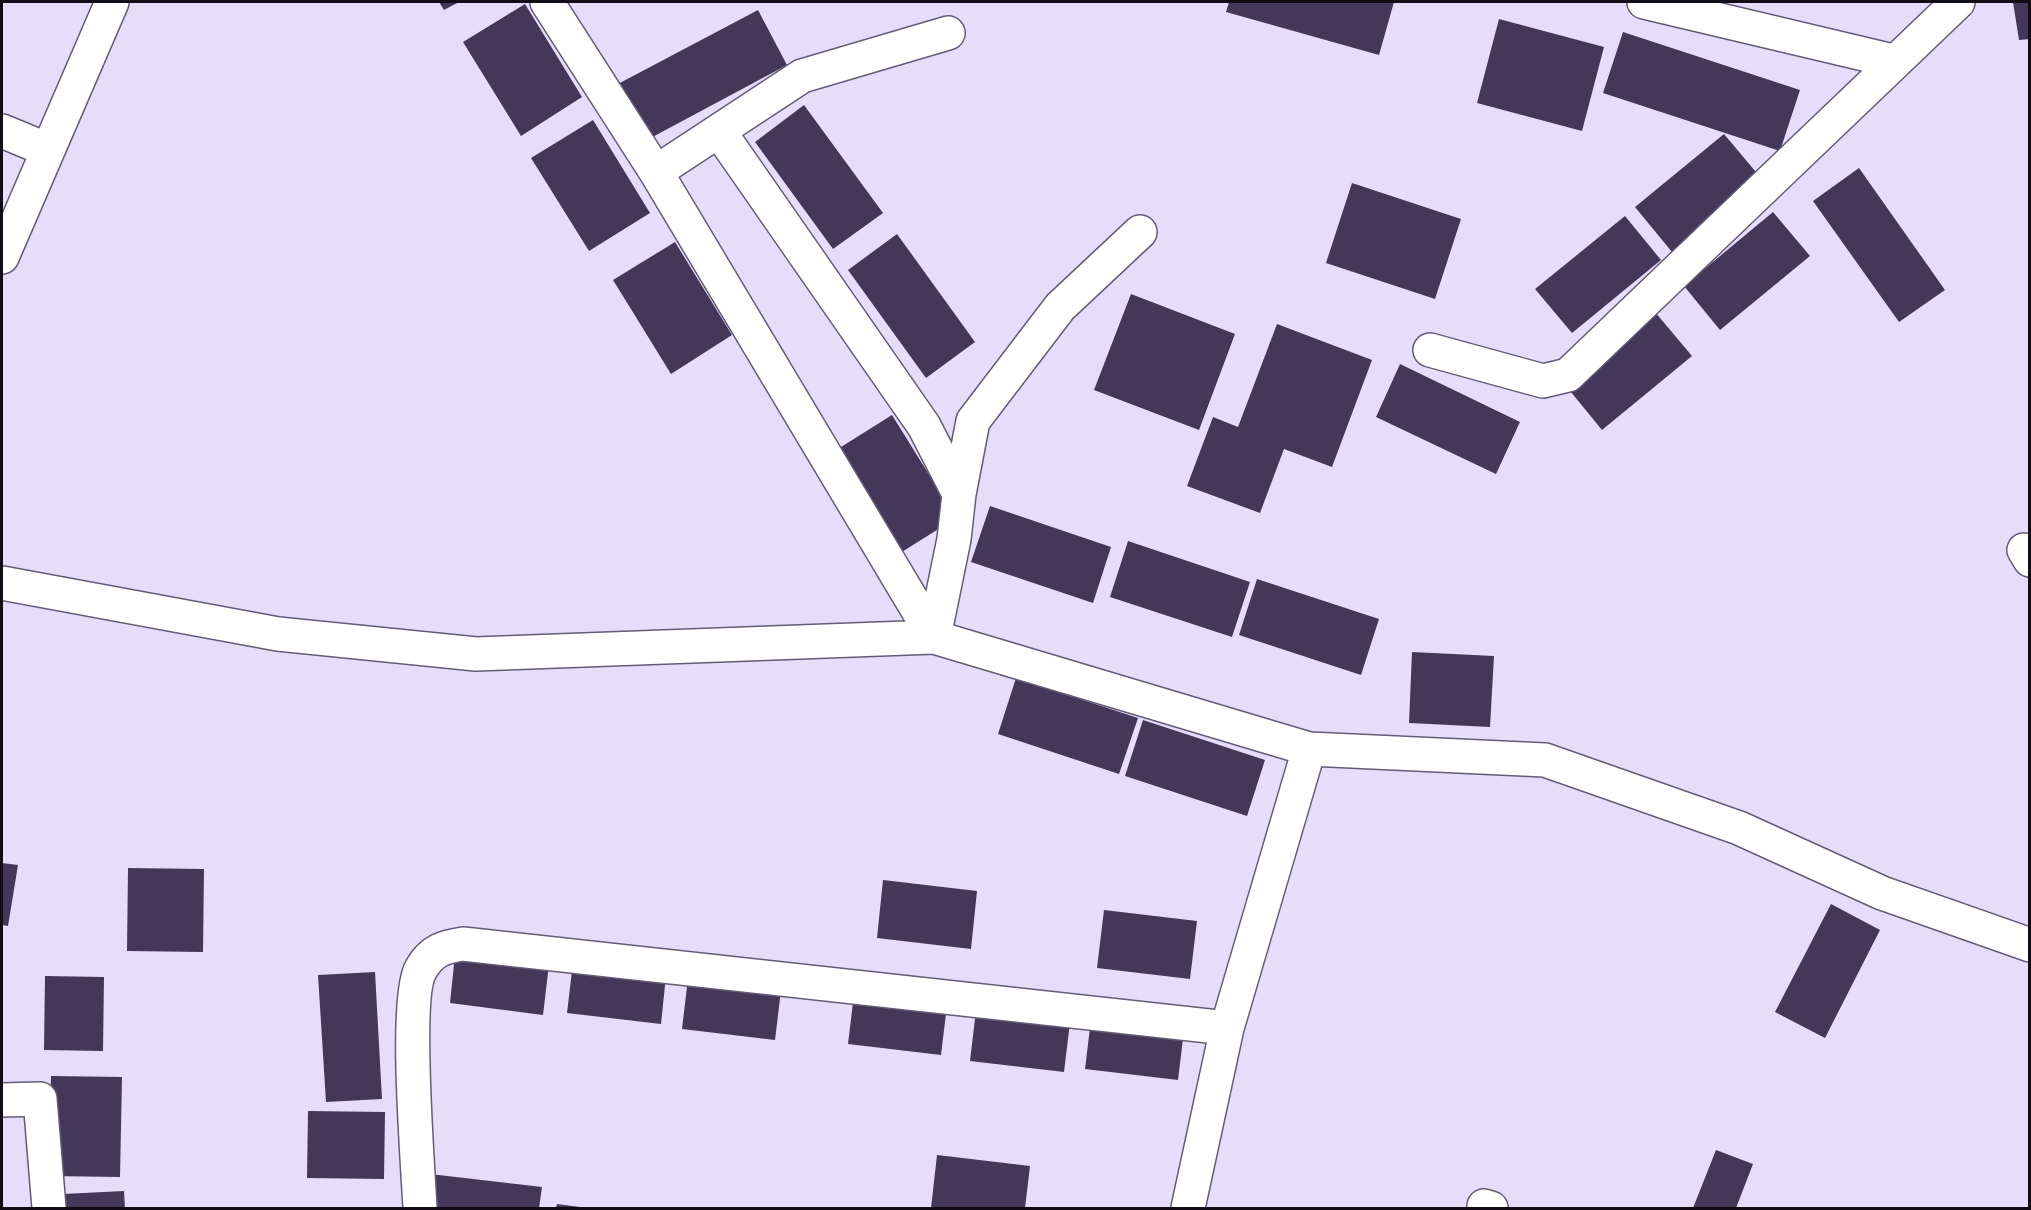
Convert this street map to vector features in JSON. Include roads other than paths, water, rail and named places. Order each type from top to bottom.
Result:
[{"type":"street","points":[[2,257],[112,2]]},
{"type":"street","points":[[547,2],[656,172],[934,637]]},
{"type":"street","points":[[1644,2],[1893,61]]},
{"type":"street","points":[[1430,350],[1543,381],[1568,375],[1893,61],[1958,2]]},
{"type":"street","points":[[656,172],[802,76],[948,33]]},
{"type":"street","points":[[2,131],[48,150]]},
{"type":"street","points":[[719,131],[924,426],[959,494]]},
{"type":"street","points":[[934,637],[954,539],[959,494],[973,421],[1060,307],[1140,232]]},
{"type":"street","points":[[2,583],[278,634],[476,654],[934,637],[1309,749],[1545,760],[1739,828],[1882,893],[2030,945]]},
{"type":"street","points":[[1188,1209],[1227,1028],[1309,749]]},
{"type":"street","points":[[420,1209],[413,1009],[420,969],[439,948],[462,944],[1227,1028]]},
{"type":"street","points":[[2,1100],[40,1099],[49,1209]]}]
